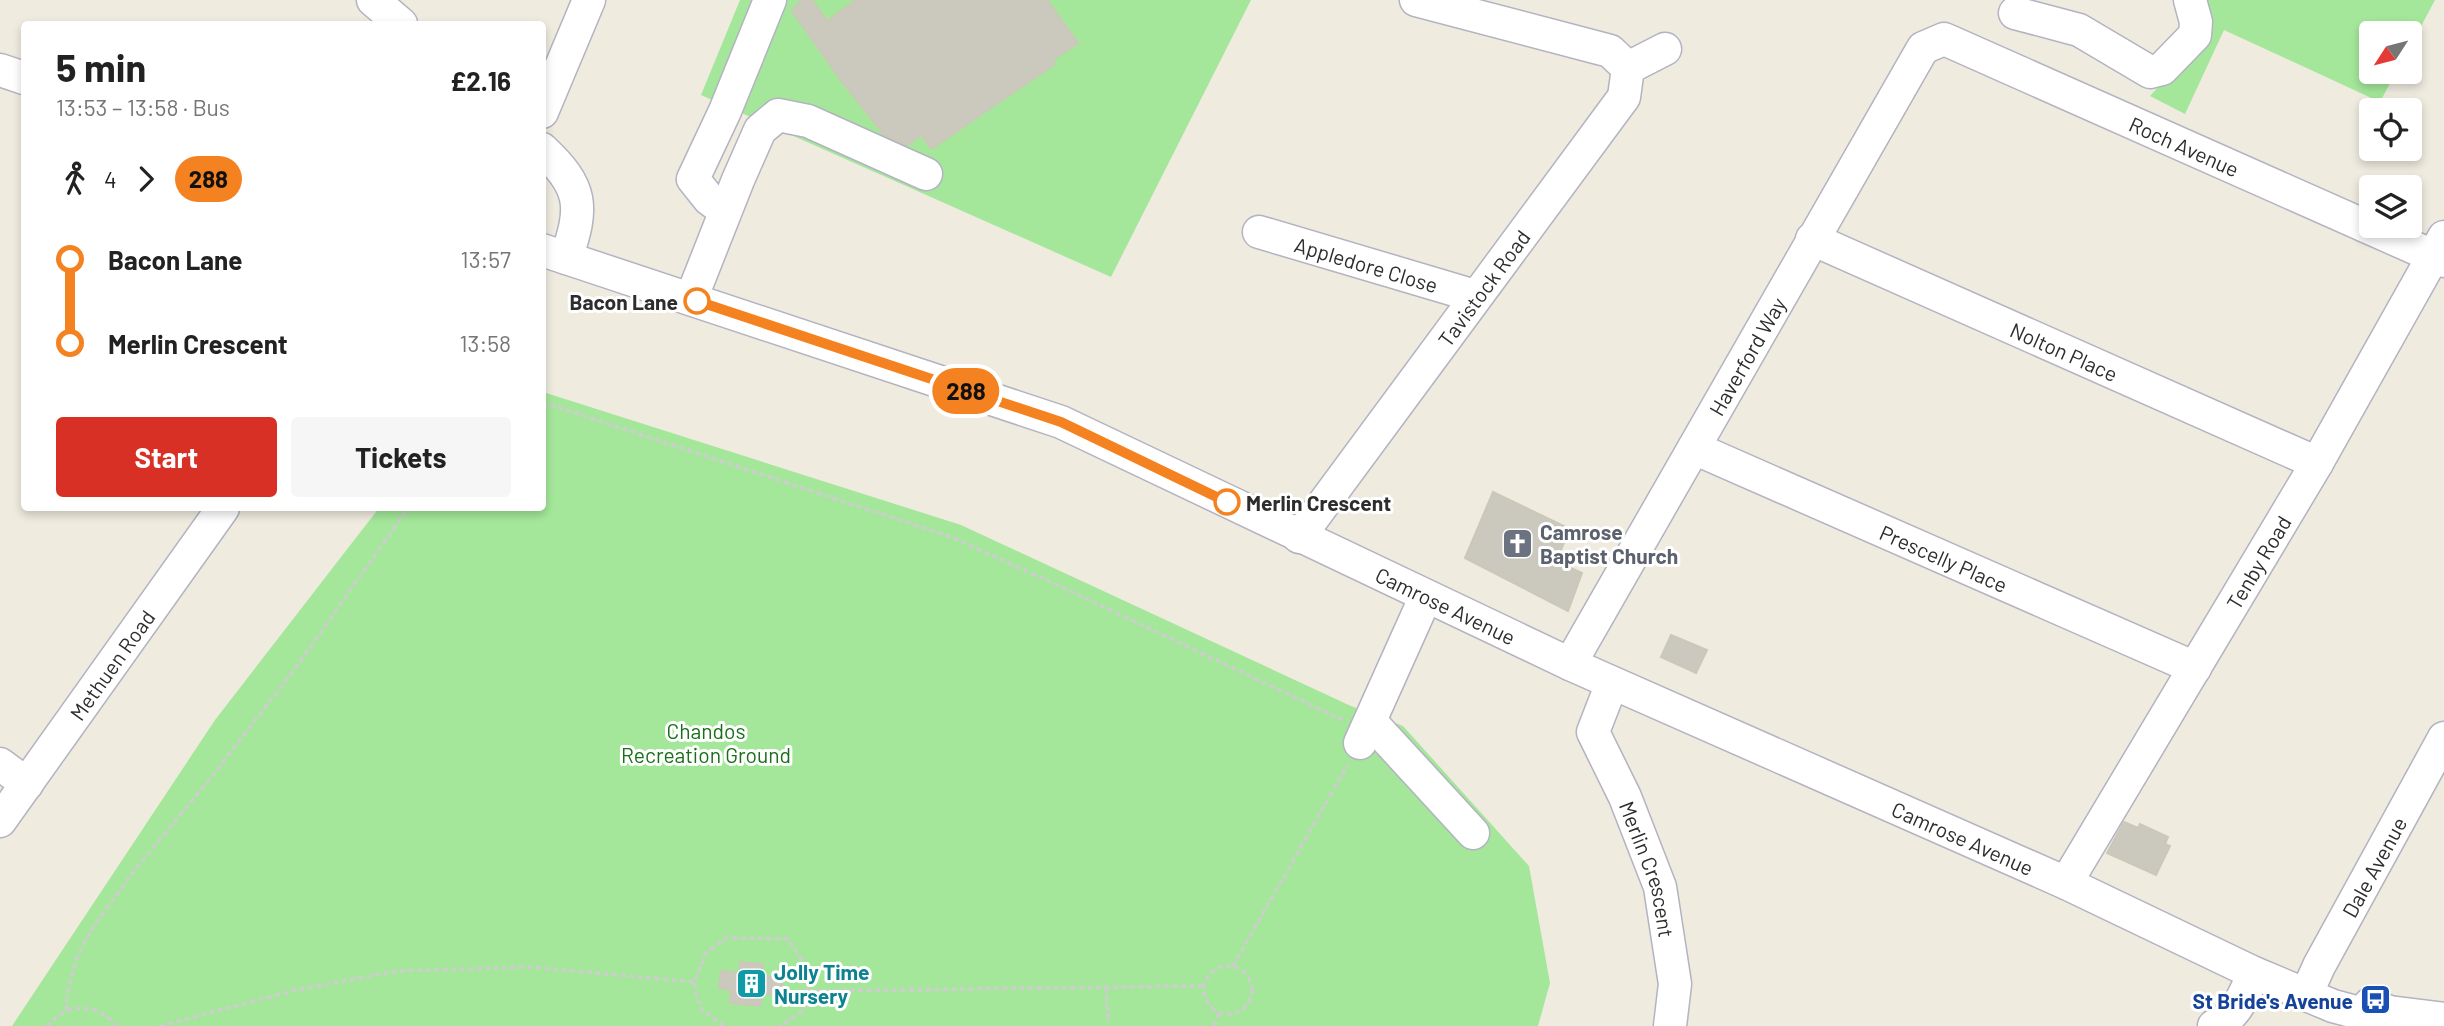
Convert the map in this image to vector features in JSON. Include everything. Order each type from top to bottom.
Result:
[{"type":"street","points":[[373,0],[398,21]]},
{"type":"street","points":[[546,103],[589,0]]},
{"type":"street","points":[[725,211],[709,199],[693,179],[725,111],[770,0]]},
{"type":"street","points":[[1416,0],[1610,51],[1628,68],[1665,49]]},
{"type":"street","points":[[1997,63],[2017,6],[2078,30],[2150,72],[2162,69],[2195,35],[2196,22],[2190,0]]},
{"type":"street","name":"Roch Avenue","points":[[1923,48],[1944,39],[2440,252]]},
{"type":"street","name":"Haverford Way","points":[[1570,664],[1923,48]]},
{"type":"street","name":"Tavistock Road","points":[[1299,537],[1624,97],[1628,68]]},
{"type":"street","points":[[0,70],[21,77]]},
{"type":"street","points":[[691,299],[760,130],[778,115],[808,121],[926,174]]},
{"type":"street","points":[[546,153],[564,169],[576,194],[577,227],[554,254]]},
{"type":"street","name":"Appledore Close","points":[[1259,232],[1475,296]]},
{"type":"street","name":"Nolton Place","points":[[1812,239],[2318,463]]},
{"type":"street","name":"Tenby Road","points":[[2066,883],[2318,463],[2440,252]]},
{"type":"street","name":"Camrose Avenue","points":[[554,254],[1061,422],[1570,664],[2066,883],[2255,973],[2320,1001],[2377,1019],[2444,1019]]},
{"type":"street","name":"Prescelly Place","points":[[1694,448],[2195,668]]},
{"type":"street","name":"Methuen Road","points":[[0,821],[221,511]]},
{"type":"street","points":[[1426,596],[1366,732],[1473,833]]},
{"type":"street","name":"Merlin Crescent","points":[[1612,683],[1593,732],[1625,797],[1660,887],[1675,984],[1670,1026]]},
{"type":"street","name":"Dale Avenue","points":[[2320,1001],[2319,966],[2444,738]]},
{"type":"street","points":[[0,764],[27,784]]},
{"type":"street","points":[[2214,1026],[2225,1021],[2236,1010],[2255,973]]},
{"type":"path","points":[[546,403],[951,537],[1366,732],[1233,966]]},
{"type":"path","points":[[66,1010],[77,957],[93,927],[134,871],[214,775],[297,666],[406,511]]},
{"type":"path","points":[[724,1026],[702,1010],[694,982],[706,953],[726,938],[788,939],[809,971],[805,1010],[779,1026]]},
{"type":"path","points":[[1233,966],[1241,970],[1251,984],[1250,1002],[1237,1013],[1219,1014],[1206,1003],[1203,986],[1206,978],[1217,968],[1233,966]]},
{"type":"path","points":[[160,1026],[296,990],[396,971],[531,967],[694,982]]},
{"type":"path","points":[[807,991],[1203,986]]},
{"type":"path","points":[[1106,988],[1108,1023]]},
{"type":"path","points":[[47,1026],[66,1010],[79,1007],[105,1014],[116,1026]]},
{"type":"path","points":[[1214,1026],[1219,1014]]},
{"type":"green space","points":[[740,0],[1251,0],[1111,277],[701,95]]},
{"type":"green space","points":[[2194,0],[2435,0],[2422,24],[2422,21],[2359,21],[2359,84],[2390,84],[2382,98],[2371,98],[2224,30],[2185,114],[2150,96],[2201,39]]},
{"type":"green space","name":"Chandos Recreation Ground","points":[[546,393],[961,525],[1351,706],[1403,726],[1529,866],[1550,983],[1538,1026],[12,1026],[215,720],[377,511],[546,511]]},
{"type":"building","points":[[801,0],[812,0],[827,21],[856,0],[1047,0],[1078,43],[1053,60],[1055,64],[931,149],[922,135],[907,145],[884,135],[792,11]]},
{"type":"building","name":"Camrose Baptist Church","points":[[1493,492],[1570,529],[1556,561],[1582,573],[1568,611],[1465,558]]},
{"type":"building","points":[[1671,635],[1707,650],[1696,673],[1661,657]]},
{"type":"building","points":[[2124,822],[2138,828],[2140,824],[2168,837],[2165,844],[2170,846],[2156,875],[2107,853]]},
{"type":"building","name":"Jolly Time Nursery","points":[[740,962],[763,964],[761,976],[783,978],[781,996],[762,993],[760,1006],[730,1003],[731,990],[719,988],[721,971],[739,973]]},
{"type":"bus line","name":"288","points":[[697,301],[1061,422],[1227,502]]},
{"type":"place","name":"Bacon Lane","points":[[697,301]]},
{"type":"place","name":"Merlin Crescent","points":[[1227,502]]},
{"type":"place","name":"Camrose Baptist Church","points":[[1517,543]]},
{"type":"place","name":"Jolly Time Nursery","points":[[751,983]]},
{"type":"place","name":"St Bride's Avenue","points":[[2376,1000]]}]
